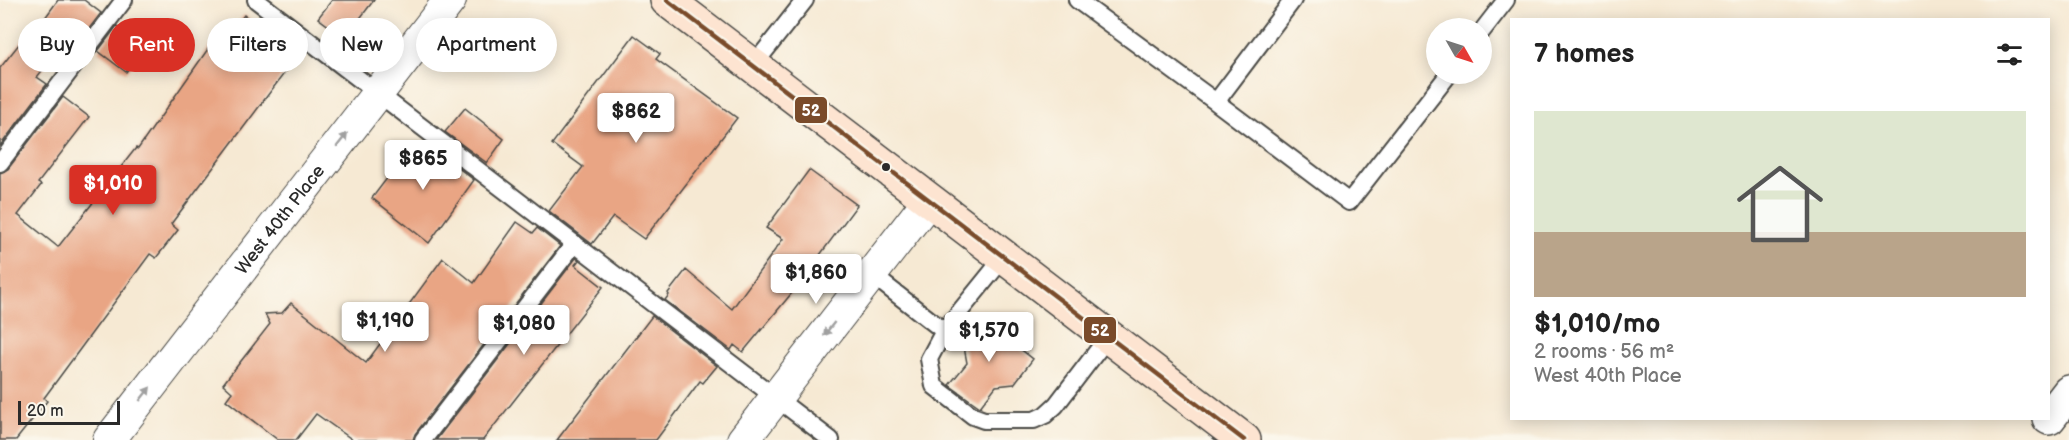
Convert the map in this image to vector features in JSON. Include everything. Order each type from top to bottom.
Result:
[{"type":"main road","points":[[667,0],[1244,440]]},
{"type":"street","name":"West 40th Place","points":[[109,440],[450,0]]},
{"type":"street","points":[[743,440],[929,200]]},
{"type":"street","points":[[2050,417],[2069,392]]},
{"type":"street","points":[[2032,440],[2047,420]]},
{"type":"lane","points":[[0,163],[124,0]]},
{"type":"lane","points":[[256,0],[831,440]]},
{"type":"lane","points":[[753,66],[805,0]]},
{"type":"lane","points":[[1077,0],[1350,202],[1441,84]]},
{"type":"lane","points":[[1216,102],[1293,0]]},
{"type":"lane","points":[[1492,18],[1506,0]]},
{"type":"lane","points":[[423,440],[574,244]]},
{"type":"lane","points":[[1004,257],[944,330],[929,359],[934,386],[973,416],[984,420],[1034,420],[1045,415],[1056,405],[1108,337]]},
{"type":"lane","points":[[871,274],[944,330]]},
{"type":"building","points":[[58,0],[84,0],[101,13],[96,20],[45,18]]},
{"type":"building","points":[[332,0],[374,0],[360,18],[318,18]]},
{"type":"building","points":[[634,35],[660,54],[656,59],[737,118],[644,239],[613,217],[592,244],[549,211],[583,167],[552,144]]},
{"type":"building","points":[[108,38],[108,58],[98,51]]},
{"type":"building","points":[[18,45],[18,72],[41,72],[37,77],[47,84],[0,146],[0,68]]},
{"type":"building","points":[[207,50],[207,72],[285,72],[171,224],[178,230],[156,258],[150,254],[44,398],[47,401],[16,440],[0,440],[0,173],[8,169],[63,97],[89,117],[38,183],[41,185],[18,215],[58,247],[136,148],[138,149],[192,72],[195,72],[195,67]]},
{"type":"building","points":[[465,108],[504,139],[487,163],[445,132]]},
{"type":"building","points":[[413,144],[427,154],[432,148],[474,180],[429,243],[372,198]]},
{"type":"building","points":[[809,170],[857,205],[791,294],[743,352],[734,345],[731,350],[665,300],[668,293],[686,270],[732,309],[783,239],[766,228]]},
{"type":"building","points":[[517,222],[533,233],[537,228],[560,246],[415,434],[413,440],[353,440],[316,414],[296,440],[278,440],[226,400],[232,392],[223,384],[270,324],[265,314],[282,313],[291,303],[366,363],[443,258],[474,283]]},
{"type":"building","points":[[576,258],[579,260],[575,265],[603,287],[483,440],[436,440]]},
{"type":"building","points":[[652,316],[717,366],[703,383],[700,381],[656,440],[557,440]]},
{"type":"building","points":[[981,318],[1033,359],[1014,384],[996,386],[980,407],[949,385],[967,363],[963,342]]},
{"type":"transit line","name":"52","points":[[667,0],[1244,440]]}]
